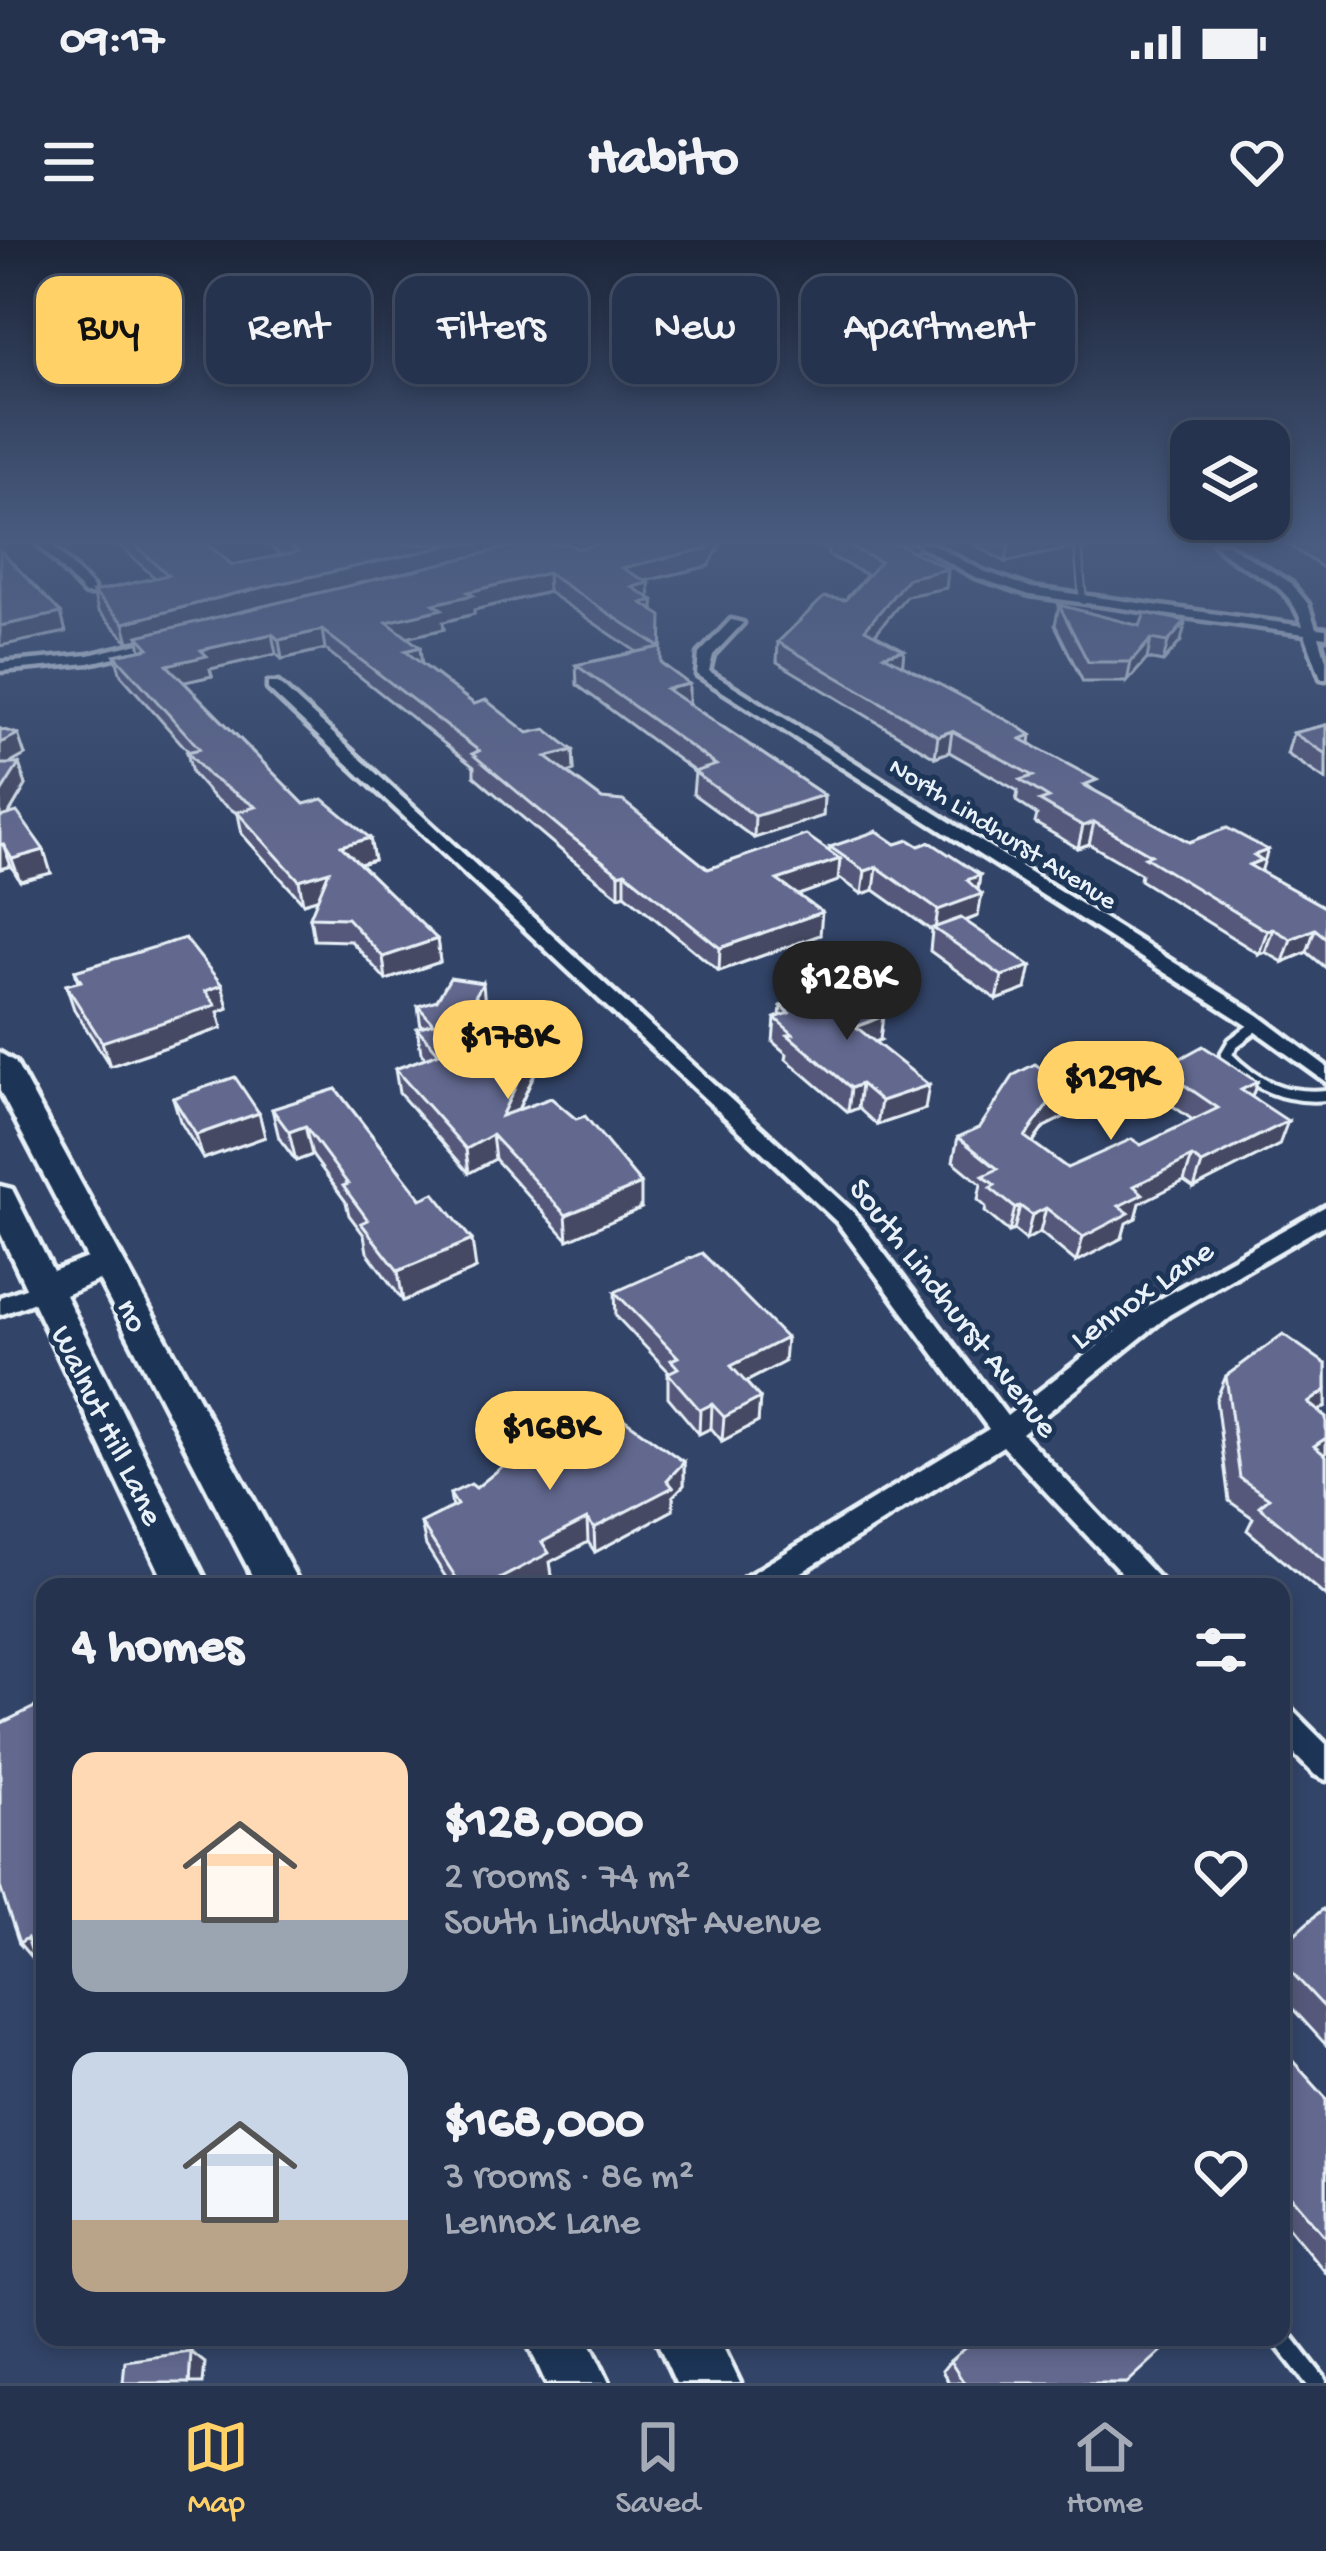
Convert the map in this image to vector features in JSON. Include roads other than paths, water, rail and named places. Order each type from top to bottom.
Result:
[{"type":"main road","points":[[0,1063],[107,1264],[45,1289]]},
{"type":"main road","name":"Walnut Hill Lane","points":[[0,1197],[184,1578]]},
{"type":"main road","name":"no","points":[[107,1264],[275,1578]]},
{"type":"main road","points":[[560,2346],[578,2383]]},
{"type":"main road","points":[[690,2346],[710,2383]]},
{"type":"street","points":[[0,667],[89,659],[147,644]]},
{"type":"street","name":"North Lindhurst Avenue","points":[[716,644],[706,654],[702,672],[1258,1024],[1326,1076]]},
{"type":"street","points":[[1314,644],[1326,675]]},
{"type":"street","name":"South Lindhurst Avenue","points":[[273,686],[845,1217],[1005,1432],[1144,1578]]},
{"type":"street","name":"Lennox Lane","points":[[769,1578],[1005,1432],[1161,1309],[1326,1214]]},
{"type":"street","points":[[0,1306],[45,1289]]},
{"type":"street","points":[[1290,1729],[1326,1765]]},
{"type":"lane","points":[[1258,1024],[1226,1055],[1241,1072],[1279,1094],[1326,1095]]},
{"type":"lane","points":[[1288,2346],[1317,2383]]}]
